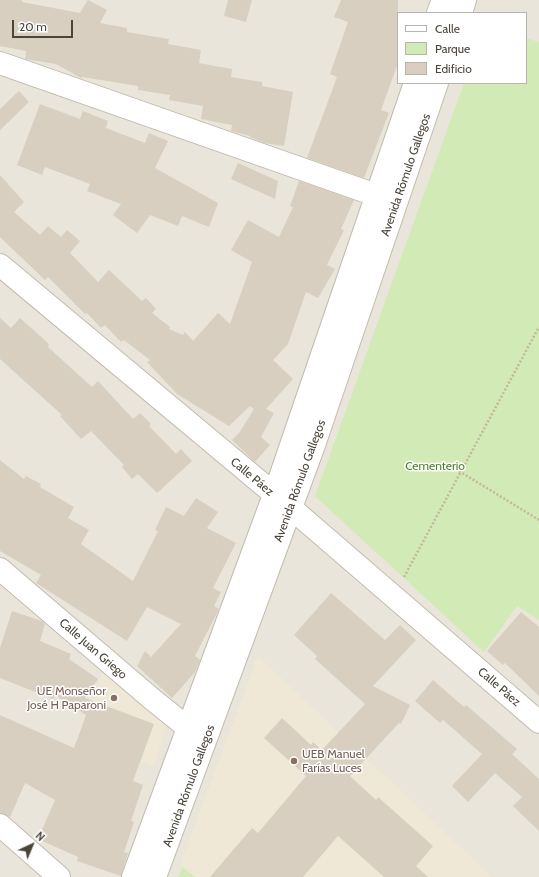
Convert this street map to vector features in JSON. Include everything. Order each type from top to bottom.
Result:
[{"type":"street","points":[[438,12],[443,0]]},
{"type":"street","points":[[461,12],[465,0]]},
{"type":"street","points":[[0,63],[386,199]]},
{"type":"street","name":"Avenida Rómulo Gallegos","points":[[155,877],[313,448],[386,199],[414,84]]},
{"type":"street","name":"Avenida Rómulo Gallegos","points":[[133,877],[274,495],[386,199],[437,84]]},
{"type":"street","name":"Calle Páez","points":[[0,265],[290,508],[539,722]]},
{"type":"street","name":"Calle Juan Griego","points":[[0,569],[188,728]]},
{"type":"street","points":[[0,824],[59,877]]},
{"type":"path","points":[[404,577],[539,327]]},
{"type":"path","points":[[460,471],[539,520]]},
{"type":"shaded area","points":[[0,0],[539,0],[539,877],[0,877]]},
{"type":"shaded area","name":"UEB Manuel Farías Luces","points":[[258,656],[492,877],[194,877],[180,865]]},
{"type":"shaded area","name":"UE Monseñor José H Paparoni","points":[[103,671],[167,724],[154,766],[77,737]]},
{"type":"green space","name":"Cementerio","points":[[527,38],[539,42],[539,620],[517,606],[484,652],[315,496],[464,84],[527,84]]},
{"type":"green space","points":[[182,867],[195,877],[178,877]]},
{"type":"building","points":[[0,0],[22,0],[22,2],[80,13],[88,0],[107,10],[100,23],[127,28],[127,32],[169,39],[168,44],[201,50],[199,63],[232,69],[231,77],[262,82],[262,86],[293,92],[284,146],[264,143],[250,136],[231,131],[232,125],[201,119],[203,106],[169,100],[170,95],[138,90],[138,86],[81,78],[56,64],[25,59],[26,51],[0,46]]},
{"type":"building","points":[[228,0],[252,0],[246,22],[224,16]]},
{"type":"building","points":[[341,0],[398,0],[397,66],[381,110],[389,113],[364,178],[307,158],[337,77],[330,74],[348,22],[334,17]]},
{"type":"building","points":[[19,91],[29,102],[0,130],[0,109]]},
{"type":"building","points":[[40,104],[80,119],[83,111],[108,121],[106,128],[145,143],[149,133],[168,141],[155,168],[218,203],[209,227],[182,216],[178,226],[150,215],[137,233],[113,215],[121,204],[87,191],[90,184],[45,167],[42,175],[17,165]]},
{"type":"building","points":[[238,163],[278,181],[275,199],[231,179]]},
{"type":"building","points":[[0,175],[24,202],[14,212],[40,235],[48,226],[61,237],[67,230],[80,241],[70,253],[98,282],[109,270],[142,301],[146,298],[156,309],[152,313],[170,327],[169,329],[183,335],[185,332],[193,341],[218,313],[230,324],[252,262],[231,250],[248,220],[279,237],[293,207],[290,206],[299,181],[354,200],[341,229],[344,230],[327,265],[335,269],[318,298],[306,292],[288,344],[273,360],[293,379],[266,409],[274,413],[261,437],[270,445],[255,462],[232,440],[239,433],[254,409],[250,406],[229,426],[177,394],[147,362],[150,360],[124,340],[121,342],[105,325],[101,328],[48,277],[45,280],[0,237]]},
{"type":"building","points":[[0,318],[11,328],[20,318],[49,344],[48,347],[92,387],[98,381],[133,419],[140,413],[151,424],[149,426],[176,454],[181,449],[192,461],[157,493],[138,474],[132,479],[122,467],[124,465],[91,431],[81,439],[60,416],[62,415],[0,359]]},
{"type":"building","points":[[0,460],[24,479],[26,476],[41,484],[40,487],[74,507],[68,518],[89,530],[81,544],[133,581],[158,531],[155,530],[166,507],[184,516],[196,498],[218,512],[207,528],[236,543],[213,588],[221,592],[214,606],[219,609],[195,656],[200,660],[195,672],[172,698],[137,666],[145,651],[151,657],[181,624],[147,607],[127,641],[36,583],[41,575],[0,551]]},
{"type":"building","points":[[331,593],[385,640],[400,625],[416,640],[373,686],[410,705],[401,724],[399,723],[350,776],[376,800],[378,797],[433,846],[416,866],[428,877],[384,877],[338,836],[303,877],[210,877],[252,828],[258,833],[306,776],[264,738],[282,718],[311,745],[313,742],[322,750],[365,704],[315,659],[317,656],[294,635]]},
{"type":"building","points":[[12,611],[42,621],[45,624],[40,641],[71,654],[69,659],[98,679],[85,698],[154,724],[133,781],[143,785],[131,821],[134,822],[124,852],[128,853],[121,876],[77,861],[78,857],[38,839],[55,800],[25,783],[10,817],[0,813],[0,715],[74,748],[86,715],[55,695],[53,699],[0,678],[0,648]]},
{"type":"building","points":[[521,612],[539,627],[539,696],[505,663],[503,665],[487,651]]},
{"type":"building","points":[[433,680],[464,707],[466,705],[517,749],[512,754],[539,779],[539,831],[513,806],[522,797],[495,773],[468,802],[452,786],[482,754],[443,720],[440,723],[415,701]]},
{"type":"place","name":"UE Monseñor José H Paparoni","points":[[114,698]]},
{"type":"place","name":"UEB Manuel Farías Luces","points":[[294,761]]}]
